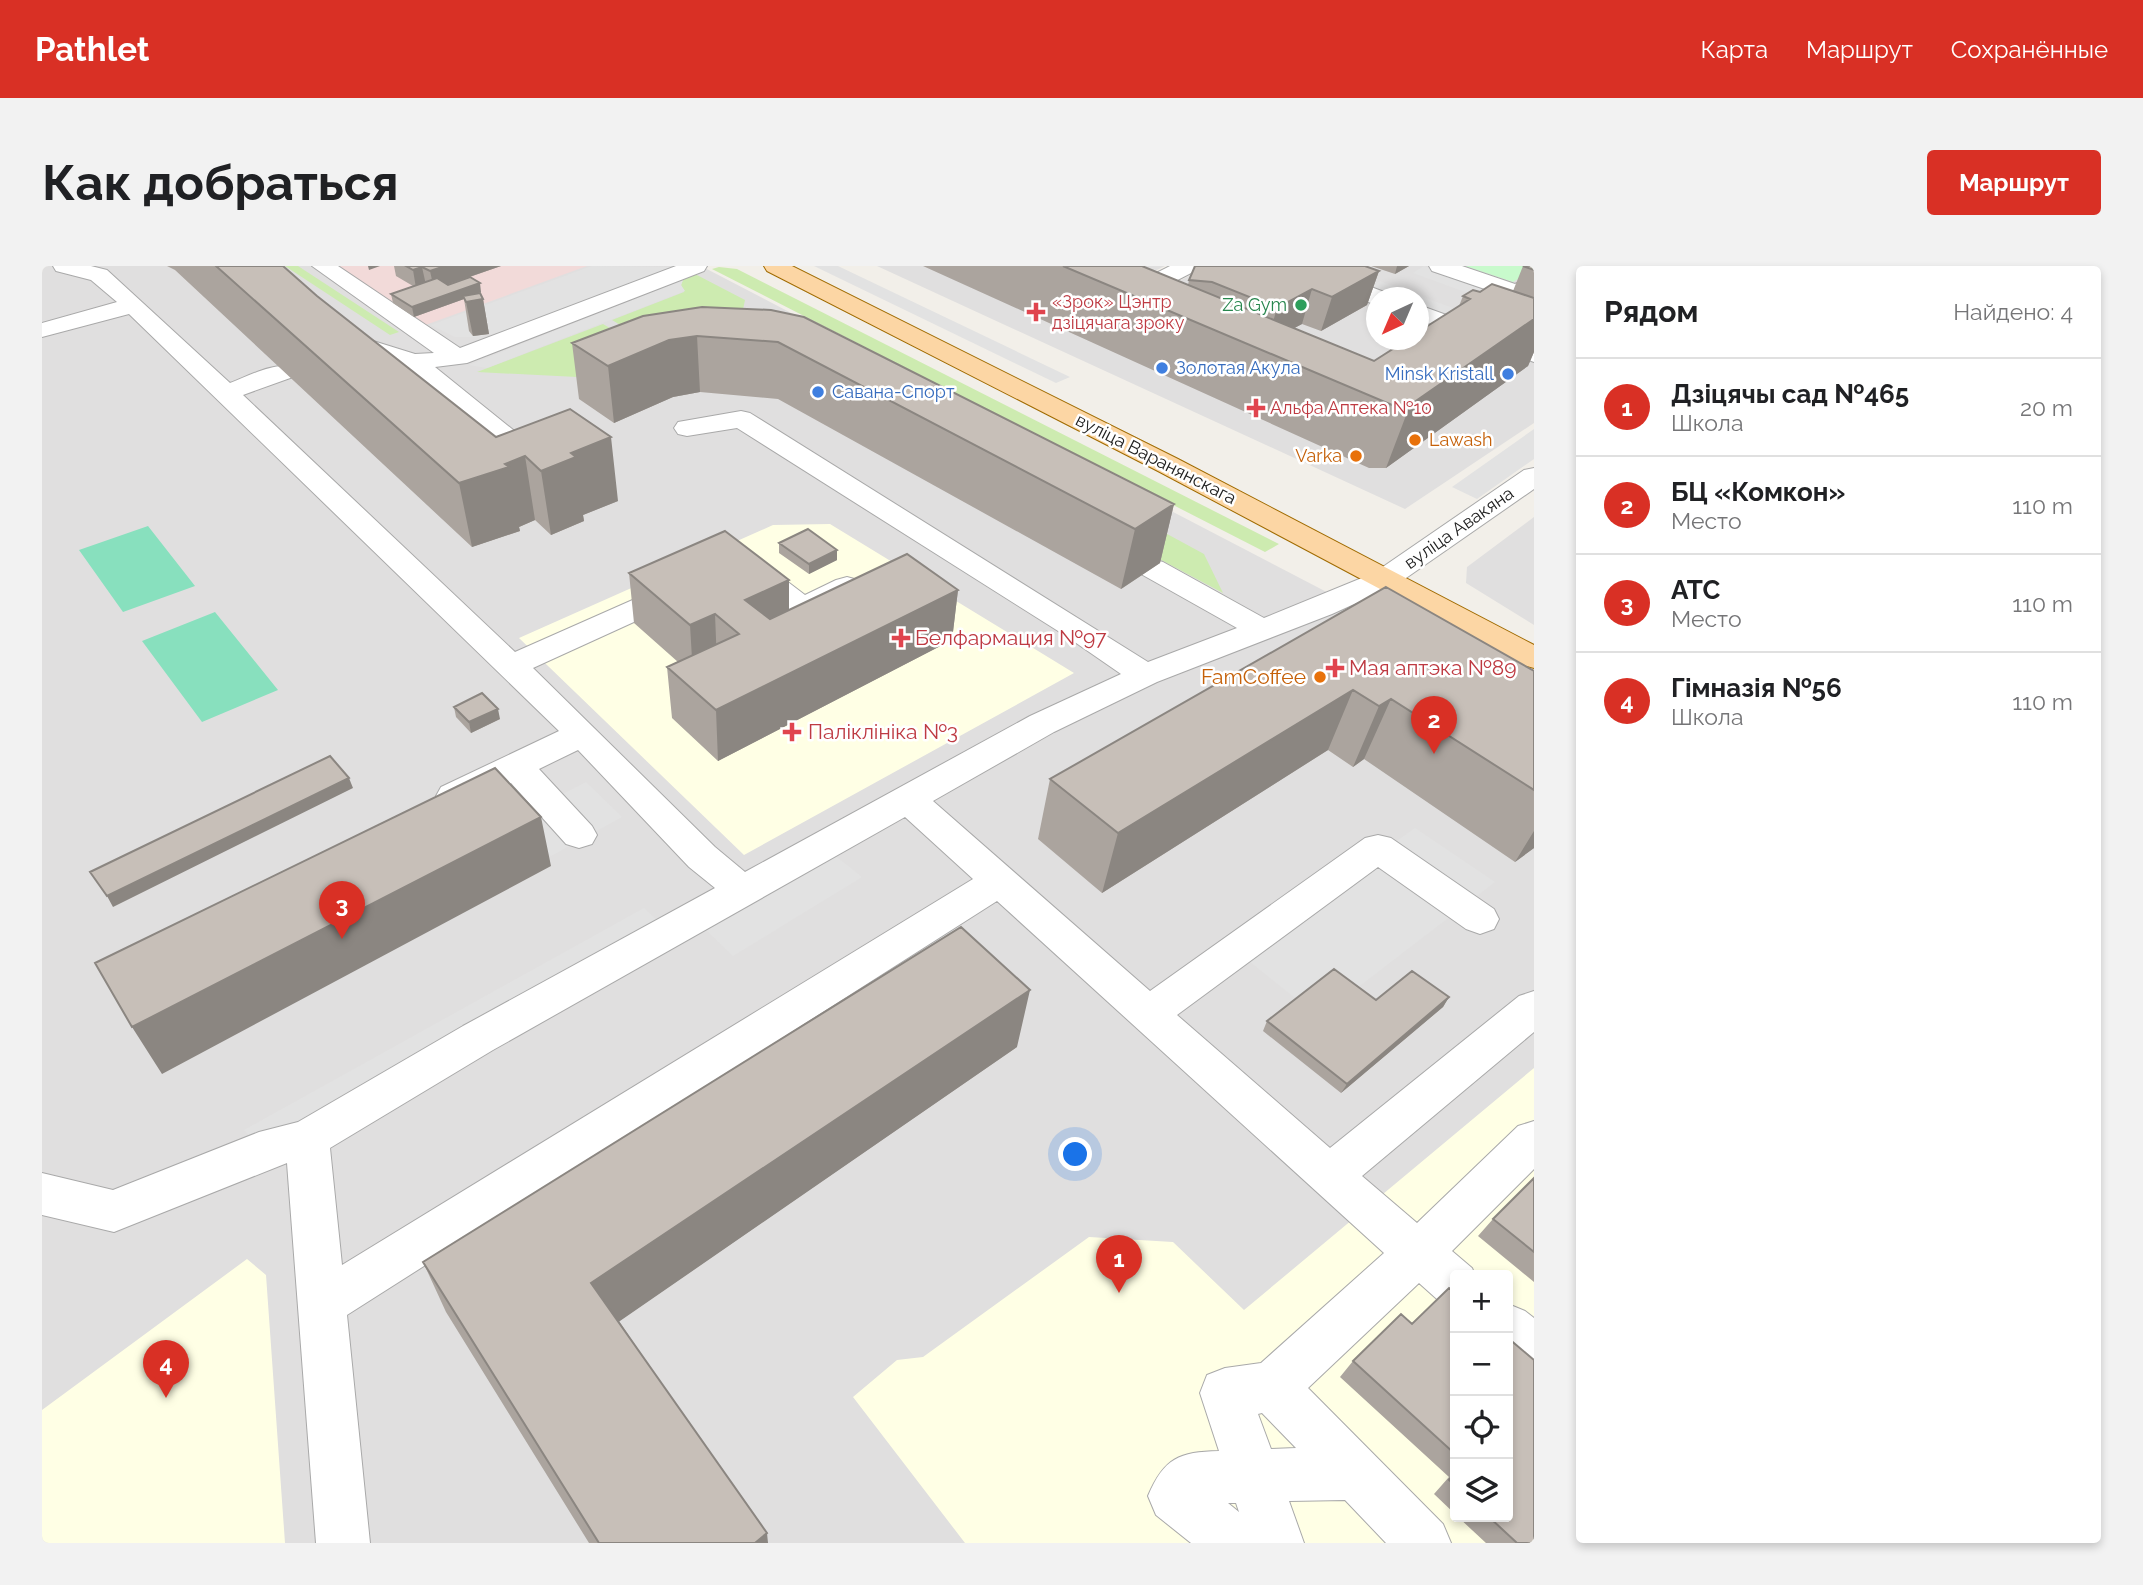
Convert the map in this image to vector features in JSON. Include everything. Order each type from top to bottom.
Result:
[{"type":"main road","name":"вуліца Варанянскага","points":[[775,266],[1168,464],[1534,658]]},
{"type":"street","points":[[64,266],[99,275],[134,305],[228,392],[582,734],[702,858],[742,890]]},
{"type":"street","points":[[323,266],[458,358]]},
{"type":"street","points":[[413,362],[458,358],[696,266]]},
{"type":"street","points":[[1139,313],[1108,298],[1187,266]]},
{"type":"street","points":[[1294,266],[1342,289],[1366,295]]},
{"type":"street","points":[[1440,266],[1517,293],[1534,282]]},
{"type":"street","points":[[42,330],[134,305]]},
{"type":"street","points":[[1429,316],[1534,355]]},
{"type":"street","points":[[1429,333],[1446,323]]},
{"type":"street","points":[[333,356],[370,347],[413,362],[528,456]]},
{"type":"street","points":[[228,392],[284,372]]},
{"type":"street","points":[[687,428],[741,418],[1066,621],[1145,676]]},
{"type":"street","name":"вуліца Авакяна","points":[[42,1194],[114,1211],[275,1146],[307,1139],[478,1038],[1042,724],[1145,676],[1385,579],[1534,476]]},
{"type":"street","points":[[512,666],[743,561],[803,608],[860,580]]},
{"type":"street","points":[[1152,568],[1263,630]]},
{"type":"street","points":[[419,813],[582,734]]},
{"type":"street","points":[[516,766],[579,835]]},
{"type":"street","points":[[908,799],[1329,1176],[1450,1280]]},
{"type":"street","points":[[1148,1014],[1378,848],[1479,919]]},
{"type":"street","points":[[322,1304],[999,881]]},
{"type":"street","points":[[1329,1176],[1534,1008]]},
{"type":"street","points":[[307,1139],[343,1543]]},
{"type":"street","points":[[1277,1543],[1225,1393],[1272,1387],[1534,1140]]},
{"type":"street","points":[[1513,1332],[1534,1350]]},
{"type":"street","points":[[1272,1387],[1424,1543]]},
{"type":"street","points":[[1235,1543],[1175,1496],[1191,1478],[1356,1473]]},
{"type":"shaded area","points":[[42,266],[701,266],[1534,700],[1534,1543],[42,1543]]},
{"type":"shaded area","points":[[327,266],[587,266],[420,327]]},
{"type":"shaded area","points":[[592,266],[674,267],[509,331],[477,337],[455,337],[431,325]]},
{"type":"shaded area","points":[[814,266],[838,266],[1070,377],[1056,383]]},
{"type":"shaded area","points":[[877,266],[1165,266],[1108,294],[1133,305],[1208,266],[1534,266],[1534,423],[1405,509]]},
{"type":"shaded area","points":[[1424,266],[1488,289],[1476,296],[1413,273]]},
{"type":"shaded area","points":[[683,280],[681,285],[685,291],[487,368],[469,365]]},
{"type":"shaded area","points":[[1380,281],[1396,287],[1371,287]]},
{"type":"shaded area","points":[[1429,299],[1461,311],[1450,318],[1429,310]]},
{"type":"shaded area","points":[[1534,429],[1534,459],[1477,499],[1452,487]]},
{"type":"shaded area","points":[[1534,517],[1534,625],[1466,583],[1467,567]]},
{"type":"shaded area","name":"Паліклініка №3","points":[[830,524],[1074,673],[744,855],[519,638],[773,525]]},
{"type":"shaded area","points":[[586,782],[622,817],[551,856],[515,819]]},
{"type":"shaded area","points":[[1415,828],[1495,882],[1357,988],[1333,969],[1295,998],[1239,953]]},
{"type":"shaded area","points":[[833,854],[862,877],[733,956],[704,928]]},
{"type":"shaded area","points":[[644,908],[668,931],[258,1145],[244,1130]]},
{"type":"shaded area","points":[[1534,1068],[1534,1543],[965,1543],[853,1397],[897,1360],[923,1357],[1089,1237],[1173,1242],[1244,1310]]},
{"type":"shaded area","points":[[247,1259],[266,1275],[285,1543],[42,1543],[42,1410]]},
{"type":"green space","points":[[285,266],[298,266],[399,332],[390,335]]},
{"type":"green space","points":[[1465,266],[1534,266],[1534,269],[1513,282]]},
{"type":"green space","points":[[712,269],[737,269],[1279,544],[1265,552]]},
{"type":"green space","points":[[695,274],[745,300],[733,357],[667,353],[612,320],[684,292],[681,285],[683,280]]},
{"type":"green space","points":[[603,324],[659,357],[597,378],[477,372]]},
{"type":"green space","points":[[1017,483],[1110,503],[1204,554],[1223,593]]},
{"type":"green space","points":[[148,526],[195,586],[123,612],[79,550]]},
{"type":"green space","points":[[215,612],[278,690],[202,722],[142,641]]},
{"type":"building","points":[[216,266],[283,266],[317,296],[496,437],[570,409],[611,437],[571,453],[576,457],[541,471],[525,456],[505,464],[509,467],[459,483]]},
{"type":"building","points":[[406,266],[445,266],[430,271],[422,267],[413,270]]},
{"type":"building","points":[[1063,266],[1142,266],[1374,361],[1391,350],[1429,350],[1429,325],[1470,299],[1463,296],[1473,290],[1480,292],[1492,284],[1534,298],[1534,319],[1410,405],[1392,405]]},
{"type":"building","points":[[1195,266],[1365,266],[1379,271],[1332,297],[1312,289],[1277,308],[1212,282],[1189,280]]},
{"type":"building","points":[[470,277],[480,283],[412,307],[391,294],[437,278],[448,285]]},
{"type":"building","points":[[480,293],[483,299],[466,302],[463,296]]},
{"type":"building","points":[[702,307],[771,310],[804,317],[1174,504],[1135,529],[778,342],[697,336],[669,340],[608,366],[572,343],[643,316]]},
{"type":"building","points":[[808,529],[837,550],[809,564],[779,543]]},
{"type":"building","points":[[725,531],[789,580],[745,600],[770,619],[907,554],[958,590],[716,710],[667,667],[739,634],[715,614],[690,625],[629,573]]},
{"type":"building","points":[[1386,587],[1534,671],[1534,790],[1391,699],[1379,706],[1353,690],[1118,833],[1050,779]]},
{"type":"building","points":[[482,693],[498,709],[469,722],[454,707]]},
{"type":"building","points":[[330,756],[349,778],[107,896],[90,872]]},
{"type":"building","points":[[495,768],[541,817],[132,1027],[95,963]]},
{"type":"building","points":[[961,927],[1030,990],[591,1283],[767,1533],[755,1543],[599,1543],[423,1262]]},
{"type":"building","points":[[1334,969],[1376,1000],[1412,971],[1449,997],[1347,1084],[1267,1021]]},
{"type":"building","points":[[1534,1178],[1534,1252],[1493,1219]]},
{"type":"building","points":[[1450,1289],[1450,1449],[1353,1361],[1401,1314],[1412,1324]]},
{"type":"building","points":[[1513,1342],[1534,1360],[1534,1543],[1517,1543],[1494,1522],[1513,1522]]},
{"type":"place","name":"Za Gym","points":[[1301,305]]},
{"type":"place","name":"«Зрок» Цэнтр дзіцячага зроку","points":[[1036,312]]},
{"type":"place","name":"Золотая Акула","points":[[1162,368]]},
{"type":"place","name":"Minsk Kristall","points":[[1508,374]]},
{"type":"place","name":"Савана-Спорт","points":[[818,392]]},
{"type":"place","name":"Альфа Аптека №10","points":[[1256,408]]},
{"type":"place","name":"Lawash","points":[[1415,440]]},
{"type":"place","name":"Varka","points":[[1356,456]]},
{"type":"place","name":"Белфармация №97","points":[[901,638]]},
{"type":"place","name":"Мая аптэка №89","points":[[1335,668]]},
{"type":"place","name":"FamCoffee","points":[[1320,677]]},
{"type":"place","name":"Паліклініка №3","points":[[792,732]]},
{"type":"place","name":"БЦ «Комкон»","points":[[1434,754]]},
{"type":"place","name":"ATC","points":[[342,939]]},
{"type":"place","name":"Дзіцячы сад №465","points":[[1119,1293]]},
{"type":"place","name":"Гімназія №56","points":[[166,1398]]}]
